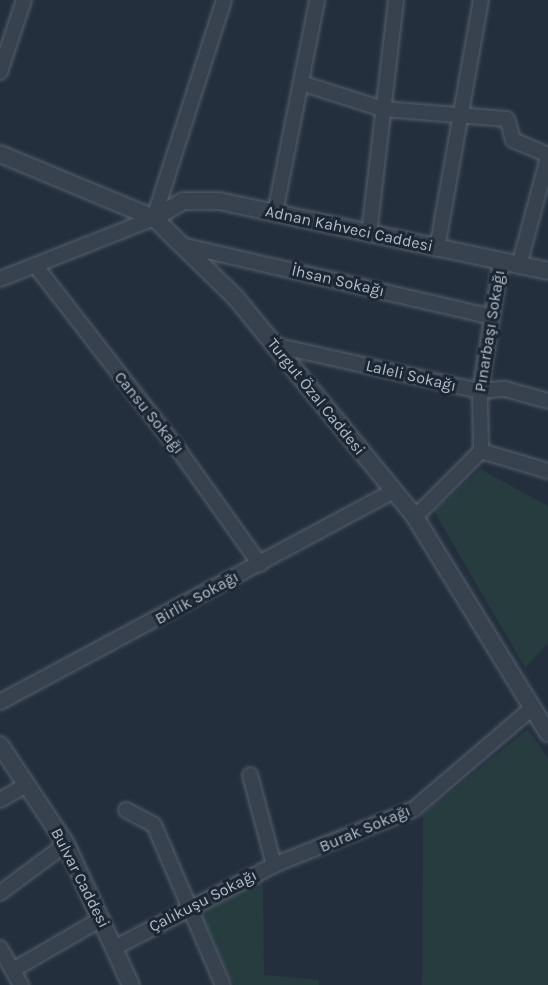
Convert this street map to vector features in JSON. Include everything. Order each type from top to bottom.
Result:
[{"type":"street","points":[[0,72],[24,0]]},
{"type":"street","points":[[0,279],[154,218],[224,0]]},
{"type":"street","points":[[275,213],[317,0]]},
{"type":"street","points":[[369,234],[396,0]]},
{"type":"street","points":[[438,249],[481,0]]},
{"type":"street","points":[[301,83],[383,109],[461,113],[507,119],[513,140],[548,156],[519,266]]},
{"type":"street","name":"Turgut Özal Caddesi","points":[[0,153],[154,218],[185,246],[274,345],[415,517],[531,709],[548,733]]},
{"type":"street","name":"Adnan Kahveci Caddesi","points":[[154,218],[183,201],[219,201],[548,271]]},
{"type":"street","name":"İhsan Sokağı","points":[[185,246],[492,317]]},
{"type":"street","name":"Pınarbaşı Sokağı","points":[[480,451],[480,391],[501,262]]},
{"type":"street","name":"Cansu Sokağı","points":[[35,265],[180,452],[260,564]]},
{"type":"street","name":"Laleli Sokağı","points":[[274,345],[480,391],[505,389],[548,401]]},
{"type":"street","points":[[415,517],[480,451],[548,471]]},
{"type":"street","name":"Birlik Sokağı","points":[[0,702],[393,491]]},
{"type":"street","name":"Burak Sokağı","points":[[274,865],[414,809],[531,709]]},
{"type":"street","name":"Bulvar Caddesi","points":[[0,745],[66,844],[131,985]]},
{"type":"street","name":"Çalıkuşu Sokağı","points":[[114,948],[274,865],[250,775]]},
{"type":"street","points":[[0,800],[26,785]]},
{"type":"street","points":[[126,810],[154,825],[223,985]]},
{"type":"street","points":[[0,893],[66,844]]},
{"type":"street","points":[[13,970],[102,919]]},
{"type":"street","points":[[0,948],[21,985]]},
{"type":"green space","points":[[480,469],[548,506],[548,643],[525,668],[434,511]]},
{"type":"green space","points":[[528,729],[548,758],[548,985],[422,985],[423,814]]},
{"type":"green space","points":[[263,879],[264,975],[319,980],[319,985],[234,985],[201,913]]}]
